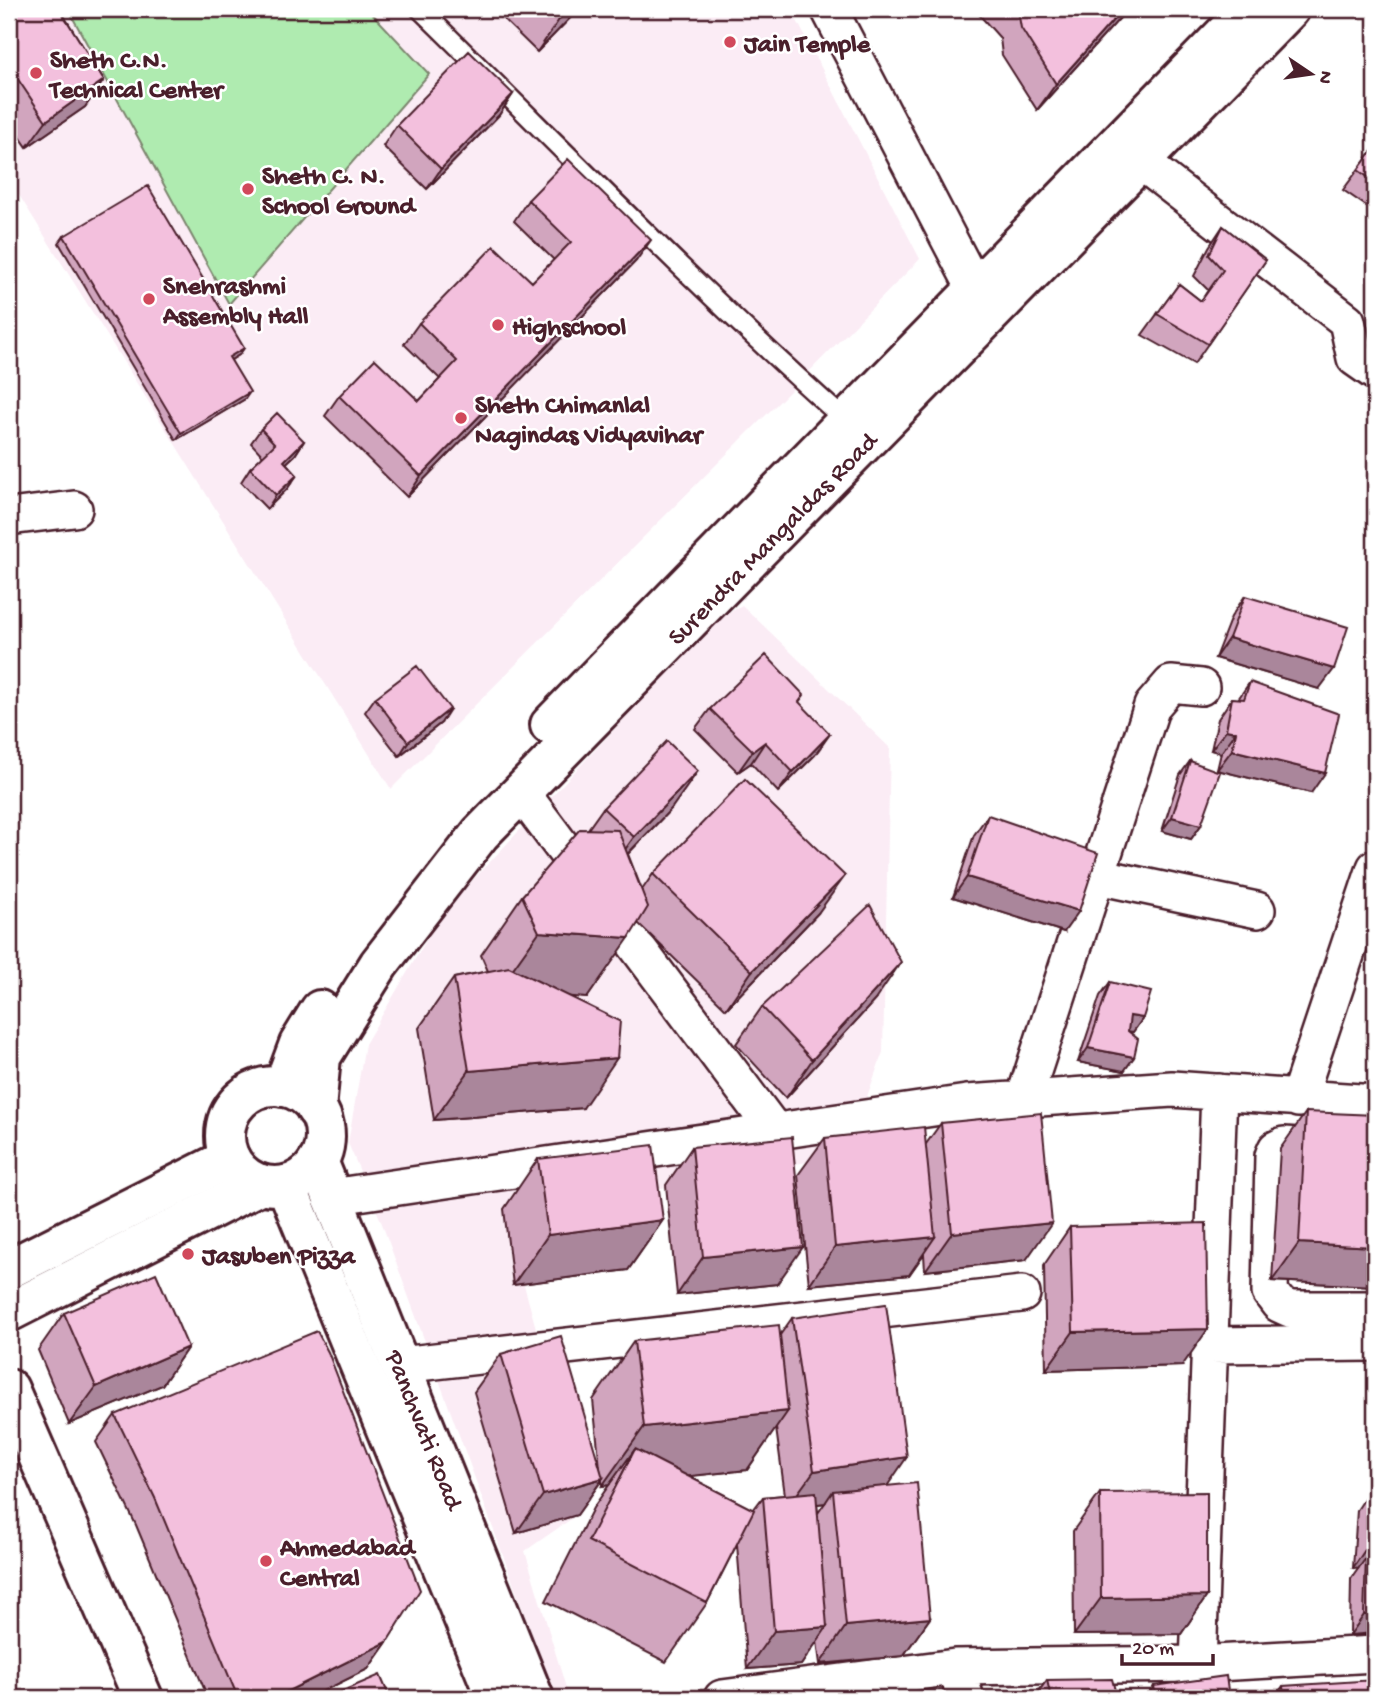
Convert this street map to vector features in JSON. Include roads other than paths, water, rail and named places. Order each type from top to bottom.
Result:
[{"type":"main road","name":"Surendra Mangaldas Road","points":[[283,1087],[299,1044],[357,949],[461,817],[1249,9]]},
{"type":"main road","name":"Surendra Mangaldas Road","points":[[316,1109],[321,1057],[379,964],[480,834],[1290,9]]},
{"type":"main road","points":[[9,1312],[274,1185],[299,1180],[318,1161],[324,1135],[322,1121],[308,1098],[283,1087],[264,1087],[247,1094],[233,1108],[226,1126],[225,1144],[238,1170],[274,1185]]},
{"type":"main road","points":[[9,1269],[230,1158]]},
{"type":"main road","name":"Panchvati Road","points":[[318,1161],[534,1698]]},
{"type":"main road","name":"Panchvati Road","points":[[274,1185],[496,1698]]},
{"type":"main road","points":[[9,1389],[143,1698]]},
{"type":"street","points":[[829,9],[975,289]]},
{"type":"street","points":[[1140,162],[1348,321],[1355,358],[1375,372]]},
{"type":"street","points":[[9,517],[74,509]]},
{"type":"street","points":[[1024,1099],[1152,706],[1171,684],[1201,687]]},
{"type":"street","points":[[521,792],[774,1130]]},
{"type":"street","points":[[1097,876],[1257,910]]},
{"type":"street","points":[[1298,1098],[1374,878]]},
{"type":"street","points":[[331,1197],[967,1103],[1172,1089],[1375,1104]]},
{"type":"street","points":[[1198,1664],[1219,1092]]},
{"type":"street","points":[[1375,1151],[1284,1145],[1276,1149],[1273,1156],[1270,1292],[1279,1304],[1290,1308],[1375,1309]]},
{"type":"street","points":[[400,1365],[1022,1294]]},
{"type":"street","points":[[1210,1345],[1375,1343]]},
{"type":"street","points":[[722,1698],[1375,1654]]},
{"type":"lane","points":[[420,9],[799,380],[846,421]]},
{"type":"place","name":"Jain Temple","points":[[730,42]]},
{"type":"place","name":"Sheth C.N. Technical Center","points":[[36,73]]},
{"type":"place","name":"Sheth C. N. School Ground","points":[[248,189]]},
{"type":"place","name":"Snehrashmi Assembly Hall","points":[[149,299]]},
{"type":"place","name":"Highschool","points":[[498,325]]},
{"type":"place","name":"Sheth Chimanlal Nagindas Vidyavihar","points":[[461,418]]},
{"type":"place","name":"Jasuben Pizza","points":[[188,1254]]},
{"type":"place","name":"Ahmedabad Central","points":[[266,1561]]}]
